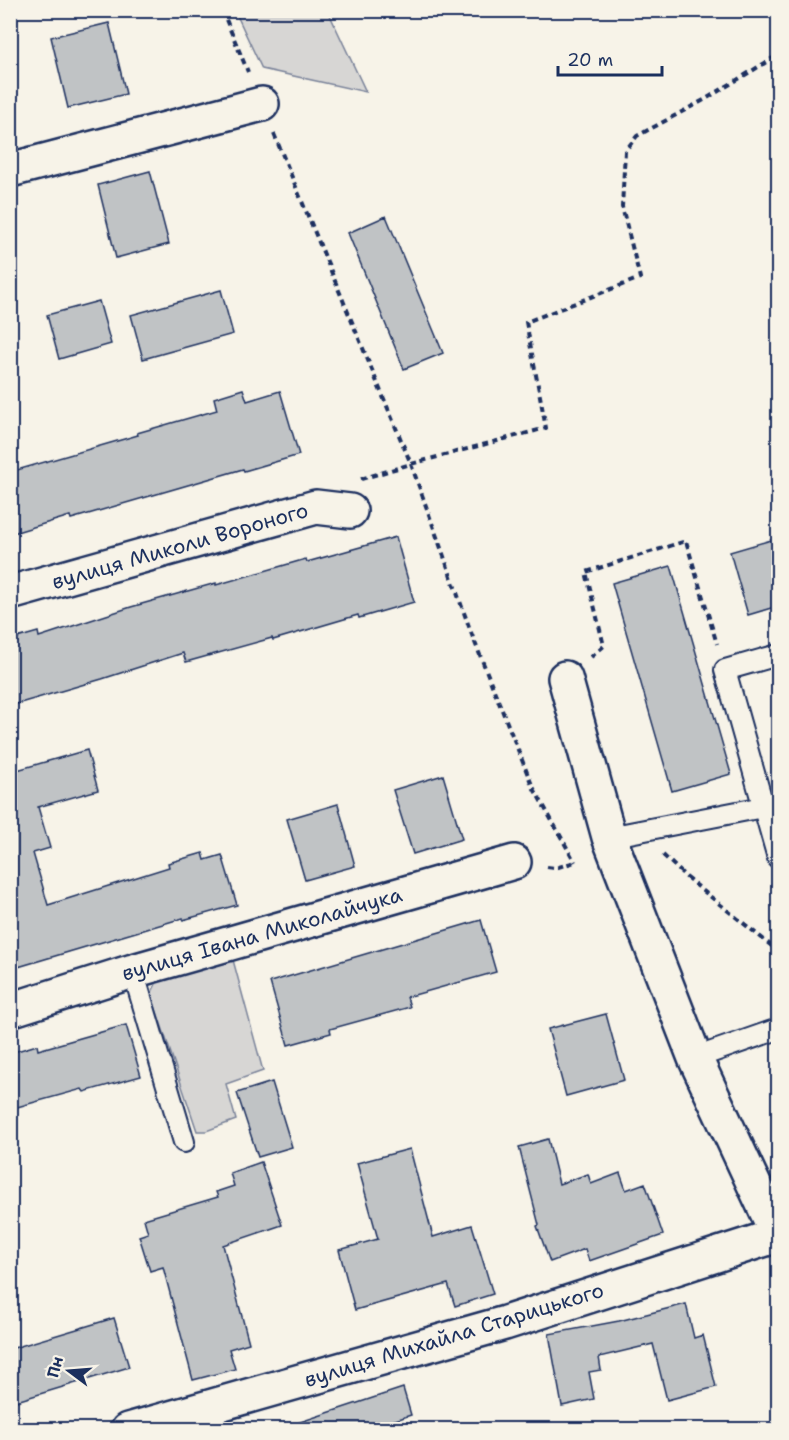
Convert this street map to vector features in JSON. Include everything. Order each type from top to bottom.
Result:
[{"type":"street","points":[[10,170],[262,104]]},
{"type":"street","name":"вулиця Миколи Вороного","points":[[10,594],[316,507],[350,511]]},
{"type":"street","name":"вулиця Михайла Старицького","points":[[129,1430],[505,1323],[778,1236],[695,1058],[565,678]]},
{"type":"street","name":"вулиця Івана Миколайчука","points":[[10,1010],[133,971],[514,862]]},
{"type":"lane","points":[[778,655],[725,670],[778,858]]},
{"type":"lane","points":[[620,840],[764,807]]},
{"type":"lane","points":[[133,971],[184,1142]]},
{"type":"lane","points":[[695,1058],[778,1029]]},
{"type":"path","points":[[222,10],[411,464],[472,635],[532,785],[575,862]]},
{"type":"path","points":[[316,507],[352,482],[546,428],[526,322],[640,278],[622,207],[625,151],[637,136],[778,55]]},
{"type":"path","points":[[565,678],[604,646],[586,572],[686,541],[725,670]]},
{"type":"path","points":[[514,862],[555,868],[575,862],[620,840],[686,877],[778,951]]},
{"type":"shaded area","points":[[235,11],[328,11],[366,92],[262,69]]},
{"type":"shaded area","points":[[233,960],[263,1071],[226,1084],[236,1120],[206,1131],[197,1131],[151,994],[157,982]]},
{"type":"building","points":[[109,23],[126,94],[68,108],[51,37]]},
{"type":"building","points":[[150,171],[169,244],[116,258],[98,185]]},
{"type":"building","points":[[386,216],[443,353],[404,369],[348,233]]},
{"type":"building","points":[[221,290],[233,334],[143,359],[131,315]]},
{"type":"building","points":[[99,301],[111,344],[59,359],[47,315]]},
{"type":"building","points":[[243,389],[247,401],[280,391],[299,455],[10,534],[10,472],[217,410],[214,398]]},
{"type":"building","points":[[396,537],[414,602],[186,662],[183,653],[10,706],[10,640],[38,632],[39,637],[131,607],[216,583],[216,585],[306,559],[307,562]]},
{"type":"building","points":[[778,538],[778,606],[748,615],[730,552]]},
{"type":"building","points":[[671,566],[731,774],[672,791],[612,583]]},
{"type":"building","points":[[87,750],[98,790],[38,807],[50,848],[33,853],[48,905],[169,867],[168,863],[203,853],[205,860],[222,855],[237,905],[183,920],[183,918],[18,967],[10,943],[10,803],[18,802],[10,772]]},
{"type":"building","points":[[443,775],[462,839],[413,854],[393,790]]},
{"type":"building","points":[[338,804],[355,866],[305,880],[287,819]]},
{"type":"building","points":[[481,920],[496,972],[407,997],[410,1007],[330,1029],[331,1033],[288,1045],[270,982]]},
{"type":"building","points":[[606,1014],[624,1080],[566,1096],[548,1029]]},
{"type":"building","points":[[126,1025],[141,1076],[84,1092],[82,1089],[10,1109],[10,1053],[37,1045],[38,1050]]},
{"type":"building","points":[[272,1082],[292,1147],[258,1157],[237,1093]]},
{"type":"building","points":[[548,1139],[559,1184],[588,1174],[591,1184],[620,1173],[626,1190],[645,1183],[663,1235],[589,1261],[585,1249],[550,1262],[537,1226],[539,1225],[519,1147]]},
{"type":"building","points":[[410,1149],[433,1237],[472,1225],[493,1294],[455,1306],[448,1284],[355,1310],[339,1250],[378,1239],[357,1163]]},
{"type":"building","points":[[261,1162],[282,1225],[223,1245],[249,1343],[229,1349],[235,1369],[193,1380],[163,1267],[150,1271],[139,1236],[148,1233],[144,1219],[218,1197],[216,1192],[234,1186],[230,1173]]},
{"type":"building","points":[[686,1304],[694,1338],[703,1335],[716,1387],[667,1400],[653,1344],[599,1357],[601,1370],[589,1372],[594,1399],[562,1406],[549,1334],[619,1321]]},
{"type":"building","points":[[114,1318],[129,1367],[10,1403],[10,1349]]},
{"type":"building","points":[[403,1388],[411,1415],[389,1422],[391,1430],[295,1430],[294,1424]]}]
